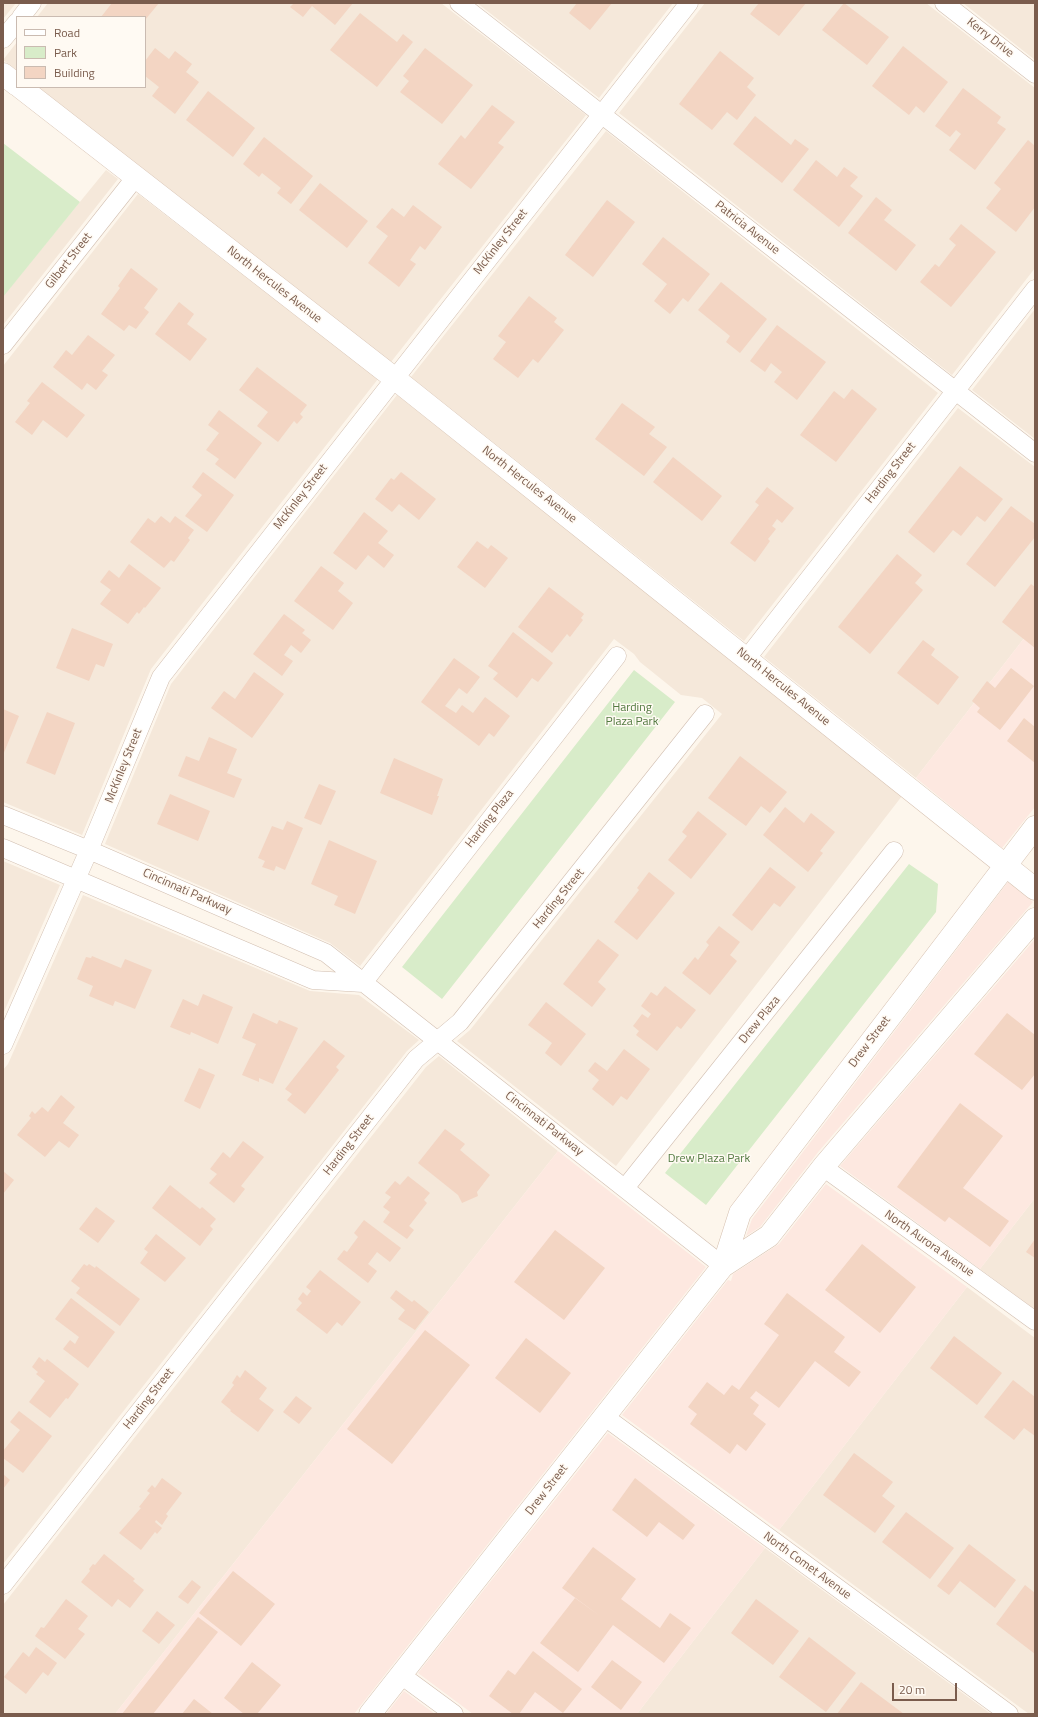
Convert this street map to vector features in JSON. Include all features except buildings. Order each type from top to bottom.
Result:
[{"type":"main road","points":[[3,74],[16,84]]},
{"type":"main road","name":"North Hercules Avenue","points":[[21,88],[394,378],[1035,889]]},
{"type":"main road","name":"Drew Street","points":[[723,1266],[740,1213],[1035,827]]},
{"type":"main road","name":"Drew Street","points":[[370,1714],[723,1266],[769,1236],[823,1167],[1035,919]]},
{"type":"street","points":[[22,16],[32,3]]},
{"type":"street","name":"Patricia Avenue","points":[[459,3],[1035,453]]},
{"type":"street","name":"McKinley Street","points":[[3,1045],[89,850],[161,677],[689,3]]},
{"type":"street","name":"Kerry Drive","points":[[944,3],[1035,74]]},
{"type":"street","points":[[3,40],[16,23]]},
{"type":"street","name":"Gilbert Street","points":[[3,345],[135,178]]},
{"type":"street","name":"Harding Street","points":[[747,658],[1035,289]]},
{"type":"street","name":"Harding Plaza","points":[[363,983],[617,656]]},
{"type":"street","name":"Harding Street","points":[[3,1584],[416,1059],[460,1022],[705,714]]},
{"type":"street","name":"Cincinnati Parkway","points":[[3,814],[326,953],[723,1266]]},
{"type":"street","points":[[3,848],[313,980],[363,983]]},
{"type":"street","name":"Drew Plaza","points":[[625,1188],[894,851]]},
{"type":"street","name":"North Aurora Avenue","points":[[823,1167],[1035,1321]]},
{"type":"street","name":"North Comet Avenue","points":[[605,1417],[1009,1714]]},
{"type":"street","points":[[400,1675],[454,1714]]},
{"type":"shaded area","points":[[3,3],[16,3],[3,19]]},
{"type":"shaded area","points":[[48,3],[441,3],[586,115],[391,362],[39,88],[146,88],[146,16],[38,16]]},
{"type":"shaded area","points":[[477,3],[673,3],[599,98]]},
{"type":"shaded area","points":[[705,3],[926,3],[1035,88],[1035,268],[952,375],[619,113]]},
{"type":"shaded area","points":[[963,3],[1035,3],[1035,60]]},
{"type":"shaded area","points":[[16,43],[16,69],[3,60]]},
{"type":"shaded area","points":[[606,131],[938,393],[744,641],[411,377]]},
{"type":"shaded area","points":[[106,170],[118,179],[3,325],[3,296]]},
{"type":"shaded area","points":[[138,194],[378,379],[151,669],[82,835],[3,802],[3,366]]},
{"type":"shaded area","points":[[1035,309],[1035,439],[972,390]]},
{"type":"shaded area","points":[[397,395],[902,796],[616,1166],[457,1041],[470,1030],[722,714],[702,698],[681,695],[640,662],[634,654],[614,639],[360,966],[330,943],[105,844],[171,684]]},
{"type":"shaded area","points":[[958,408],[1035,467],[1035,624],[916,778],[764,657]]},
{"type":"shaded area","points":[[1035,624],[1035,807],[1002,848],[916,778]]},
{"type":"shaded area","points":[[3,861],[60,885],[3,1014]]},
{"type":"shaded area","points":[[1008,882],[1033,902],[819,1151],[760,1227],[746,1236],[752,1219]]},
{"type":"shaded area","points":[[83,895],[310,991],[359,995],[419,1040],[407,1051],[3,1564],[3,1070],[8,1064]]},
{"type":"shaded area","points":[[1035,939],[1035,1198],[980,1269],[840,1166]]},
{"type":"shaded area","points":[[439,1056],[558,1151],[115,1714],[3,1714],[3,1605],[426,1067]]},
{"type":"shaded area","points":[[558,1151],[706,1267],[354,1714],[115,1714]]},
{"type":"shaded area","points":[[826,1184],[967,1287],[779,1530],[622,1415],[728,1280],[731,1281],[733,1274],[779,1244]]},
{"type":"shaded area","points":[[1035,1198],[1035,1310],[980,1269]]},
{"type":"shaded area","points":[[967,1287],[1035,1338],[1035,1714],[1029,1714],[779,1530]]},
{"type":"shaded area","points":[[608,1433],[765,1548],[637,1714],[473,1714],[418,1673]]},
{"type":"shaded area","points":[[765,1548],[991,1714],[637,1714]]},
{"type":"shaded area","points":[[404,1691],[435,1714],[386,1714]]},
{"type":"green space","points":[[3,143],[80,202],[3,297]]},
{"type":"green space","name":"Harding Plaza Park","points":[[634,670],[675,702],[442,999],[402,967]]},
{"type":"green space","name":"Drew Plaza Park","points":[[909,864],[938,884],[936,912],[706,1205],[665,1173]]}]
